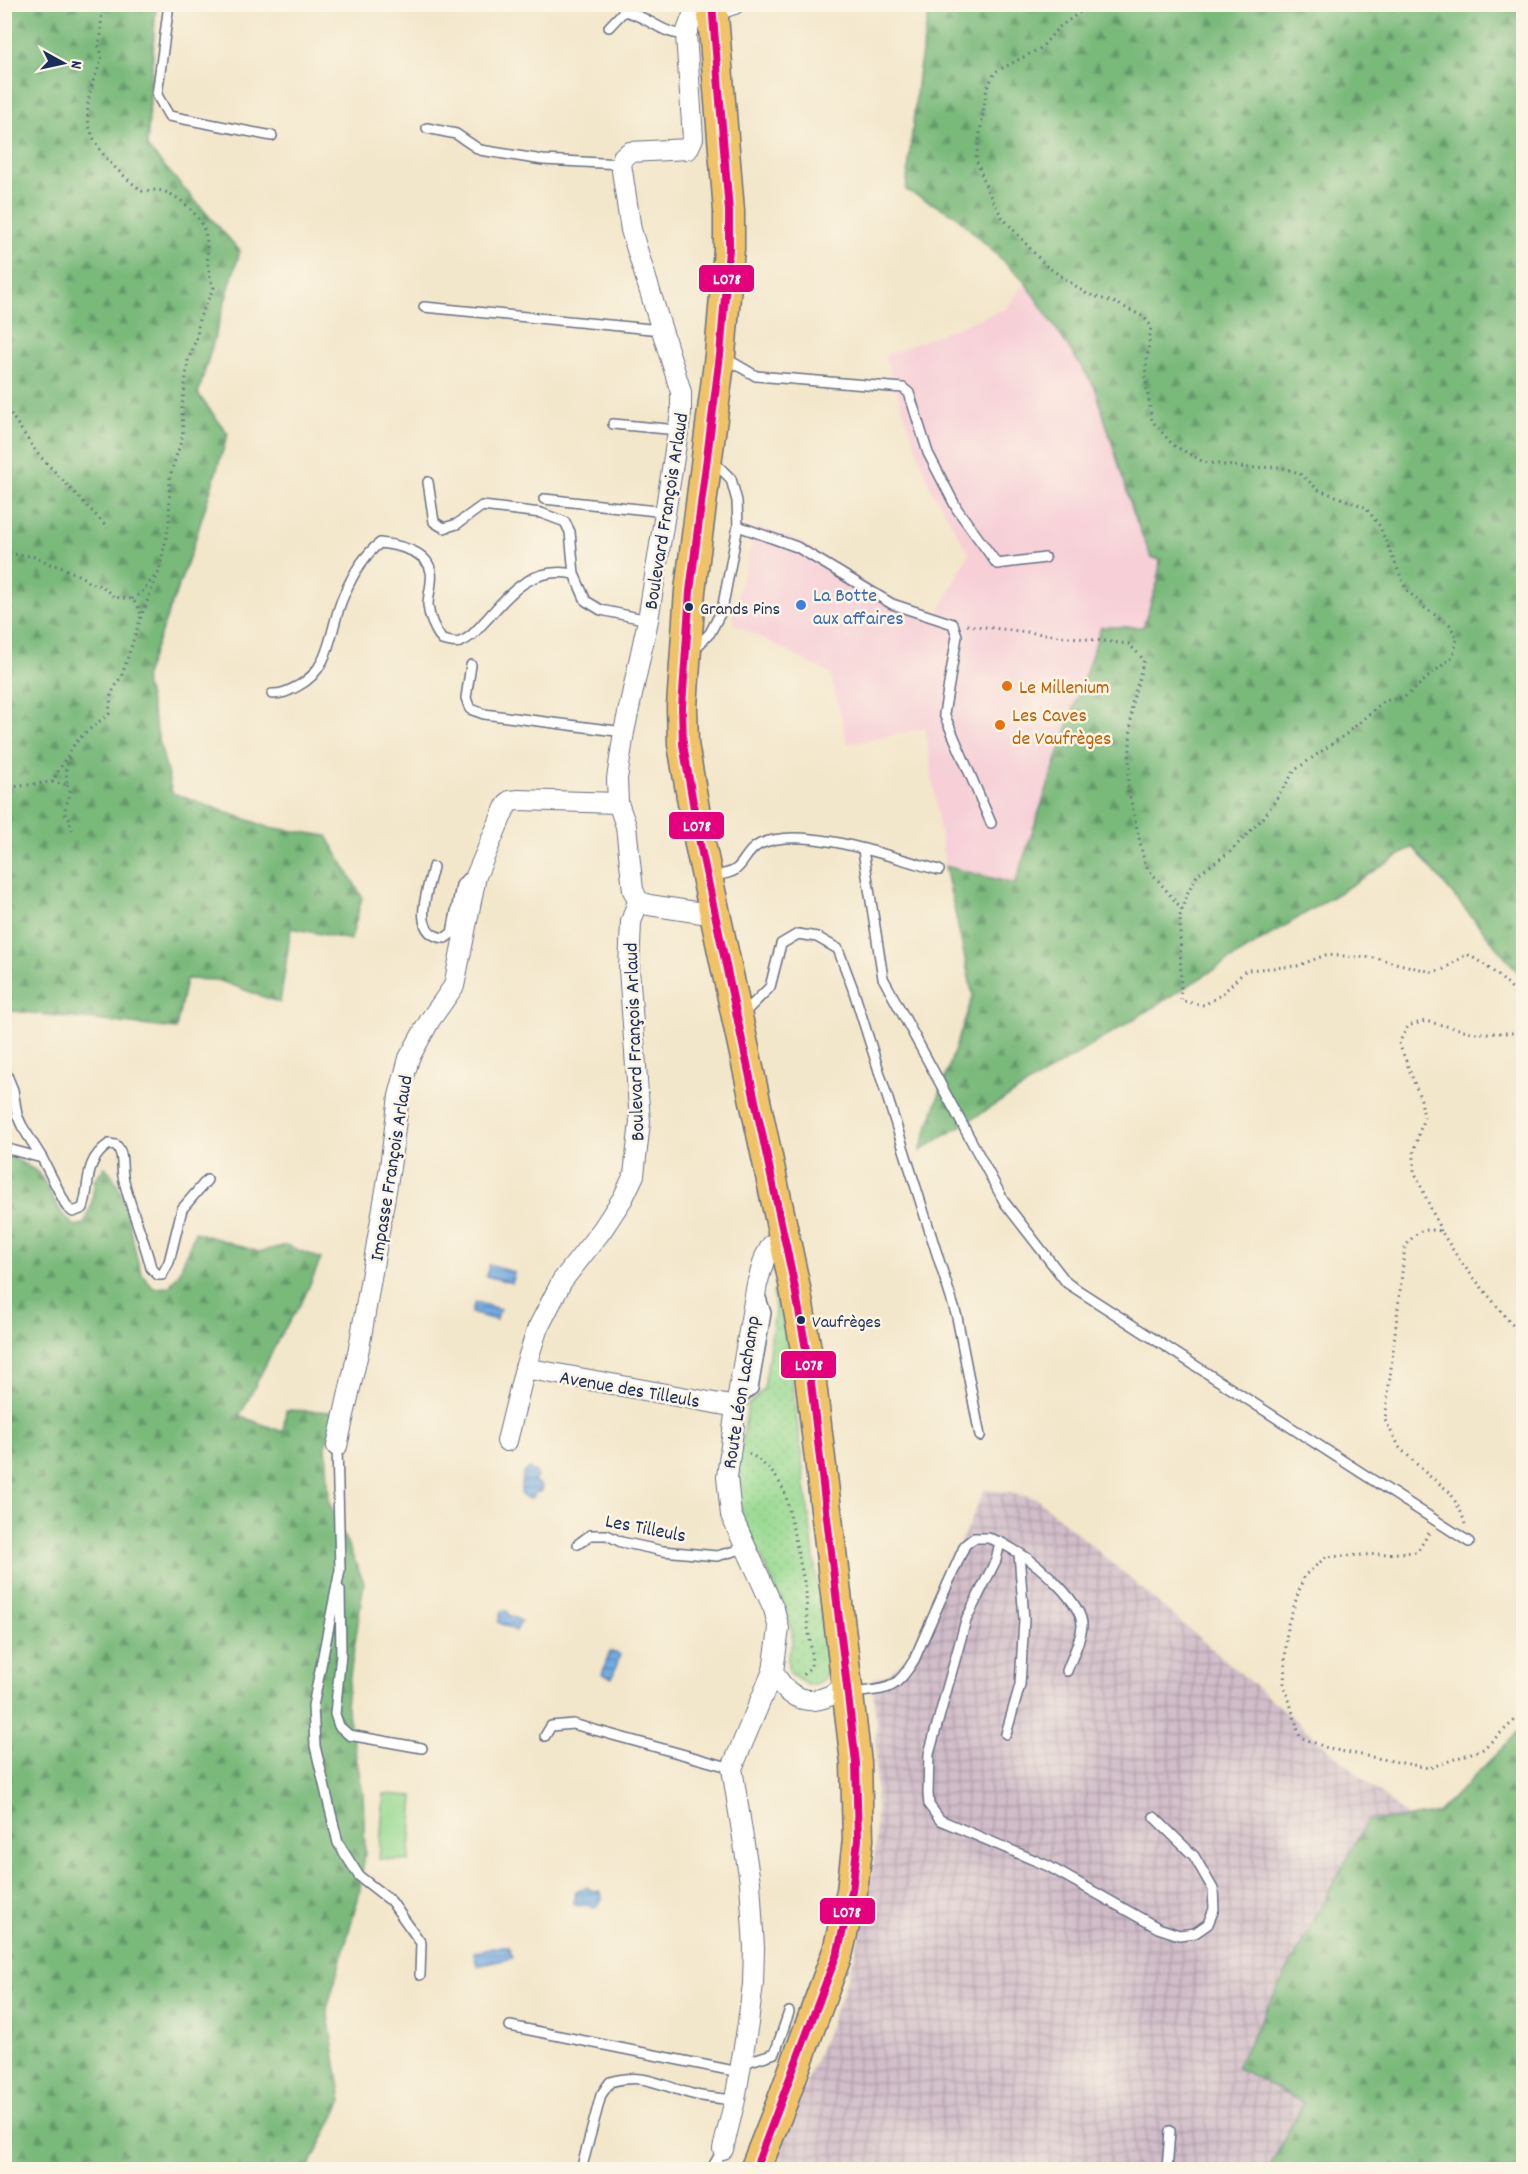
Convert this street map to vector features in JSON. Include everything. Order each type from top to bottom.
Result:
[{"type":"main road","points":[[714,6],[729,249],[720,355],[690,591],[682,707],[684,744],[707,878],[784,1235],[809,1366],[856,1762],[858,1840],[852,1891],[838,1951],[782,2102],[754,2169]]},
{"type":"street","points":[[621,164],[623,157],[630,152],[687,148],[693,138],[686,34],[714,6]]},
{"type":"street","name":"Boulevard François Arlaud","points":[[507,1441],[537,1330],[562,1281],[602,1230],[623,1198],[634,1175],[640,1122],[629,969],[631,922],[638,901],[633,890],[626,826],[618,803],[617,779],[666,512],[681,413],[681,392],[631,230],[621,164]]},
{"type":"street","name":"Impasse François Arlaud","points":[[337,1446],[359,1348],[375,1261],[399,1096],[409,1058],[430,1020],[454,986],[476,876],[505,808],[510,801],[519,800],[618,803]]},
{"type":"street","points":[[638,901],[649,905],[715,915]]},
{"type":"street","name":"Route Léon Lachamp","points":[[732,1768],[773,1671],[779,1636],[774,1609],[731,1515],[727,1477],[736,1405],[757,1284],[765,1257],[771,1246],[784,1235]]},
{"type":"street","name":"Avenue des Tilleuls","points":[[525,1368],[736,1405]]},
{"type":"street","points":[[773,1671],[780,1684],[800,1699],[813,1701],[825,1699],[847,1689]]},
{"type":"street","points":[[723,2149],[735,2100],[753,1984],[754,1916],[732,1768]]},
{"type":"lane","points":[[169,4],[158,95],[169,116],[272,136]]},
{"type":"lane","points":[[609,27],[624,11],[636,13],[676,35],[686,34]]},
{"type":"lane","points":[[427,128],[456,134],[480,150],[543,160],[621,164]]},
{"type":"lane","points":[[424,307],[661,330]]},
{"type":"lane","points":[[720,355],[756,376],[903,388],[909,393],[928,453],[957,509],[997,564],[1045,558]]},
{"type":"lane","points":[[613,424],[678,430]]},
{"type":"lane","points":[[685,660],[710,633],[722,610],[738,526],[737,501],[731,479],[707,454]]},
{"type":"lane","points":[[428,482],[434,522],[444,528],[458,524],[482,506],[541,513],[565,522],[570,532],[574,573],[586,601],[601,610],[648,620]]},
{"type":"lane","points":[[544,499],[666,512]]},
{"type":"lane","points":[[738,526],[797,547],[892,604],[953,624],[957,636],[944,714],[991,823]]},
{"type":"lane","points":[[272,694],[283,694],[304,683],[317,672],[330,644],[343,596],[369,552],[380,543],[395,545],[425,559],[431,571],[428,606],[434,628],[442,640],[458,643],[472,636],[507,595],[538,575],[557,570],[574,573]]},
{"type":"lane","points":[[471,665],[466,698],[470,709],[484,714],[624,732]]},
{"type":"lane","points":[[707,878],[735,870],[748,853],[759,844],[788,837],[822,838],[939,870]]},
{"type":"lane","points":[[863,850],[883,978],[1005,1203],[1067,1283],[1469,1542]]},
{"type":"lane","points":[[433,867],[423,919],[428,932],[435,938],[445,938],[452,933],[461,885],[466,879],[476,876]]},
{"type":"lane","points":[[738,1020],[770,987],[781,944],[798,934],[817,937],[837,949],[853,989],[957,1317],[980,1436]]},
{"type":"lane","points":[[4,1068],[22,1126],[42,1158],[59,1193],[73,1212],[83,1208],[88,1173],[93,1160],[109,1144],[116,1145],[121,1150],[127,1192],[152,1268],[158,1275],[162,1275],[169,1263],[182,1209],[207,1180]]},
{"type":"lane","points":[[4,1148],[42,1158]]},
{"type":"lane","points":[[337,1446],[341,1654],[335,1714],[339,1726],[349,1735],[422,1748]]},
{"type":"lane","name":"Les Tilleuls","points":[[578,1544],[591,1535],[607,1535],[621,1542],[663,1551],[717,1556],[745,1548]]},
{"type":"lane","points":[[847,1689],[891,1688],[905,1676],[965,1545],[974,1538],[988,1538],[1000,1542],[1033,1561],[1077,1607],[1082,1625],[1068,1671]]},
{"type":"lane","points":[[1000,1542],[996,1560],[966,1620],[929,1754],[929,1805],[940,1820],[1048,1866],[1158,1928],[1179,1935],[1195,1933],[1208,1924],[1214,1909],[1213,1889],[1194,1856],[1154,1817]]},
{"type":"lane","points":[[1006,1734],[1020,1685],[1024,1620],[1019,1553]]},
{"type":"lane","points":[[340,1570],[314,1706],[315,1746],[338,1843],[359,1875],[391,1901],[421,1943],[420,1975]]},
{"type":"lane","points":[[545,1736],[551,1726],[573,1724],[732,1768]]},
{"type":"lane","points":[[510,2026],[740,2068],[775,2053],[789,2012]]},
{"type":"lane","points":[[581,2169],[601,2095],[610,2082],[624,2078],[654,2080],[693,2095],[735,2100]]},
{"type":"lane","points":[[1167,2169],[1170,2131]]},
{"type":"lane","points":[[711,2169],[723,2149]]},
{"type":"path","points":[[52,782],[86,732],[109,714],[111,694],[122,675],[159,571],[169,525],[170,476],[183,435],[182,407],[188,361],[197,337],[200,319],[214,288],[208,275],[205,233],[199,219],[182,201],[158,190],[142,191],[133,184],[104,154],[89,129],[87,109],[94,78],[102,58],[98,45],[102,29],[99,22],[105,4]]},
{"type":"path","points":[[1088,4],[1058,28],[1041,48],[995,72],[987,88],[976,159],[988,192],[1002,217],[1045,265],[1087,294],[1116,303],[1144,317],[1151,326],[1144,376],[1152,421],[1173,445],[1204,462],[1246,468],[1280,467],[1299,473],[1319,490],[1365,507],[1379,525],[1406,589],[1425,608],[1450,625],[1457,639],[1453,656],[1405,698],[1384,701],[1346,734],[1295,770],[1265,816],[1230,852],[1198,874],[1188,892],[1180,916],[1181,1001],[1204,1005],[1221,995],[1246,970],[1297,966],[1326,955],[1376,958],[1432,972],[1444,969],[1467,954],[1512,987],[1524,1006]]},
{"type":"path","points":[[4,404],[37,453],[108,528]]},
{"type":"path","points":[[4,550],[13,554],[36,557],[52,565],[60,566],[89,583],[102,586],[114,597],[132,599],[141,593],[159,571]]},
{"type":"path","points":[[132,599],[141,617]]},
{"type":"path","points":[[953,624],[1129,644],[1144,660],[1132,703],[1128,788],[1145,865],[1182,909]]},
{"type":"path","points":[[71,752],[66,769],[70,798],[64,810],[72,830]]},
{"type":"path","points":[[4,789],[52,782],[67,785]]},
{"type":"path","points":[[1524,1033],[1476,1033],[1425,1021],[1408,1026],[1399,1043],[1421,1100],[1424,1117],[1414,1151],[1414,1171],[1441,1231],[1460,1261],[1524,1338]]},
{"type":"path","points":[[1441,1231],[1426,1229],[1416,1233],[1405,1247],[1385,1420],[1400,1448],[1450,1492],[1462,1514],[1469,1542]]},
{"type":"path","points":[[731,1442],[767,1467],[782,1483],[786,1496],[806,1591],[807,1621],[812,1654],[811,1666],[790,1693]]},
{"type":"path","points":[[1437,1521],[1417,1552],[1326,1557],[1304,1576],[1287,1627],[1284,1683],[1300,1737],[1330,1749],[1429,1768],[1483,1749],[1524,1712]]},
{"type":"shaded area","points":[[1025,282],[1095,387],[1134,515],[1160,560],[1158,581],[1143,627],[1101,627],[1015,885],[945,866],[925,728],[848,744],[830,674],[735,624],[732,614],[757,526],[797,540],[883,594],[939,612],[969,553],[931,489],[884,356],[1007,308]]},
{"type":"shaded area","points":[[985,1489],[1036,1498],[1409,1818],[1367,1822],[1237,2067],[1303,2103],[1269,2169],[771,2170],[842,1994],[867,1906],[876,1844],[876,1720],[872,1679],[887,1675],[909,1656]]},
{"type":"green space","points":[[5,4],[156,5],[147,147],[240,251],[198,394],[228,434],[192,550],[144,678],[172,793],[268,827],[327,836],[362,897],[351,940],[291,928],[280,1003],[218,980],[186,979],[176,1029],[5,1010]]},
{"type":"green space","points":[[930,5],[1523,5],[1523,978],[1413,847],[920,1151],[973,996],[945,866],[1015,884],[1101,627],[1143,627],[1158,581],[1160,560],[1151,557],[1134,515],[1095,387],[1025,282],[955,215],[906,190],[918,76]]},
{"type":"green space","points":[[12,1157],[38,1172],[63,1215],[75,1226],[84,1224],[91,1207],[95,1179],[105,1167],[119,1188],[140,1269],[153,1288],[169,1287],[179,1273],[195,1232],[259,1252],[286,1245],[321,1259],[303,1300],[280,1336],[240,1416],[283,1432],[286,1410],[335,1412],[326,1445],[329,1502],[364,1582],[346,1703],[363,1793],[365,1853],[359,1895],[327,2009],[342,2101],[308,2169],[5,2169],[4,1158]]},
{"type":"green space","points":[[773,1291],[779,1294],[790,1366],[828,1669],[823,1679],[815,1685],[808,1685],[791,1674],[788,1668],[792,1631],[785,1610],[741,1513],[737,1493],[737,1474],[748,1405],[764,1389],[775,1310]]},
{"type":"green space","points":[[1523,1727],[1523,2169],[1269,2169],[1303,2103],[1236,2067],[1367,1821],[1438,1813]]},
{"type":"green space","points":[[384,1794],[414,1796],[409,1861],[379,1859]]},
{"type":"water","points":[[489,1265],[514,1272],[512,1283],[486,1276]]},
{"type":"water","points":[[475,1302],[500,1309],[496,1320],[471,1313]]},
{"type":"water","points":[[528,1469],[536,1472],[534,1482],[540,1484],[542,1488],[529,1499],[522,1496],[521,1491],[523,1474]]},
{"type":"water","points":[[504,1611],[521,1621],[516,1631],[498,1622],[501,1612]]},
{"type":"water","points":[[610,1651],[620,1655],[612,1678],[602,1674]]},
{"type":"water","points":[[586,1887],[595,1892],[601,1892],[602,1899],[593,1908],[587,1905],[577,1906],[574,1903],[576,1892]]},
{"type":"water","points":[[508,1946],[512,1958],[477,1966],[474,1952]]},
{"type":"transit line","name":"L078","points":[[712,4],[729,211],[729,249],[720,355],[690,591],[682,707],[683,744],[700,844],[794,1283],[809,1366],[856,1763],[858,1840],[852,1891],[838,1951],[755,2170]]},
{"type":"place","name":"La Botte aux affaires","points":[[801,605]]},
{"type":"place","name":"Grands Pins","points":[[689,607]]},
{"type":"place","name":"Le Millenium","points":[[1007,686]]},
{"type":"place","name":"Les Caves de Vaufrèges","points":[[1000,725]]},
{"type":"place","name":"Vaufrèges","points":[[801,1320]]}]
